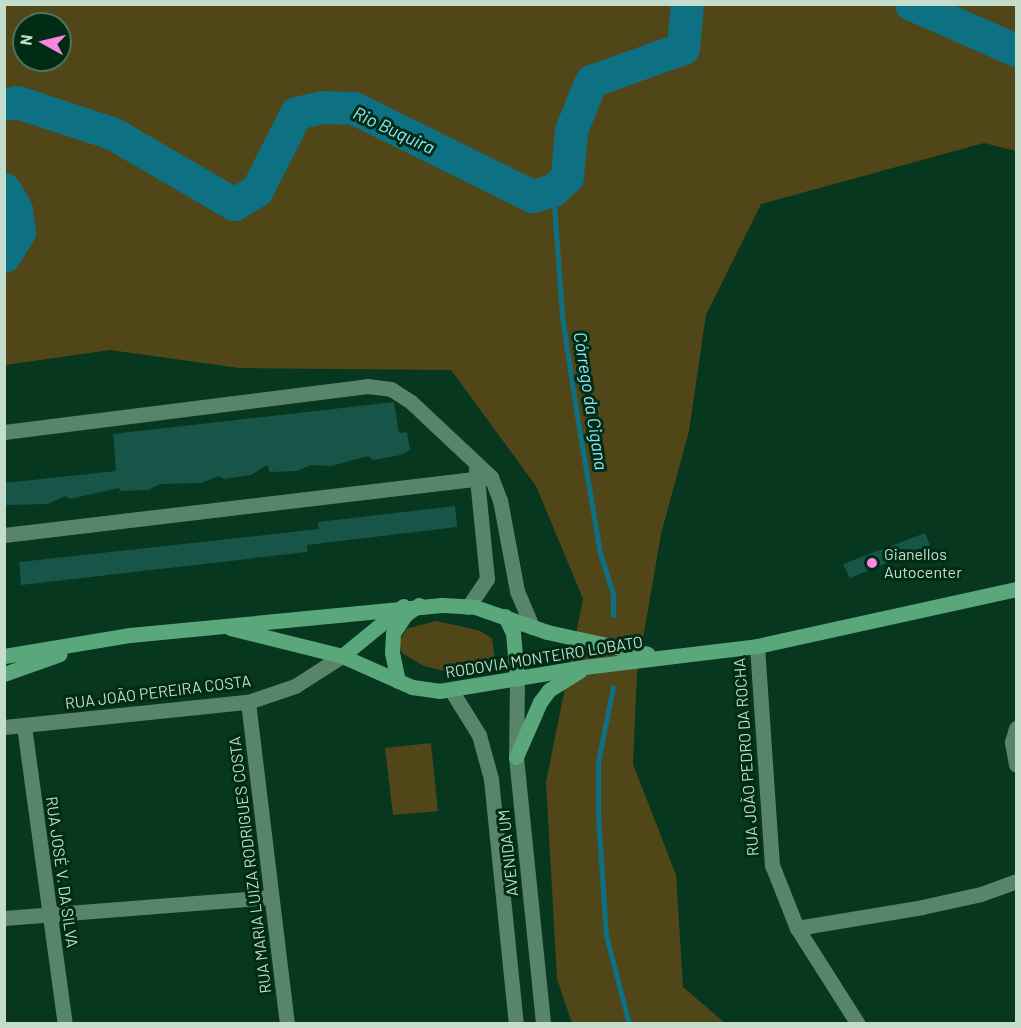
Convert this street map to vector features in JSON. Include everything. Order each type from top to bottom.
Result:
[{"type":"main road","name":"RODOVIA MONTEIRO LOBATO","points":[[230,627],[342,656],[426,691],[451,690],[584,667],[757,646],[1017,589]]},
{"type":"main road","name":"RODOVIA MONTEIRO LOBATO","points":[[4,656],[130,635],[230,627],[419,605],[468,607],[506,616],[532,627],[660,657]]},
{"type":"main road","points":[[398,681],[392,653],[393,633],[405,615],[419,605]]},
{"type":"main road","points":[[342,656],[403,606]]},
{"type":"main road","points":[[506,616],[513,633],[517,679]]},
{"type":"main road","name":"RODOVIA MONTEIRO LOBATO","points":[[4,674],[94,642]]},
{"type":"main road","points":[[516,757],[540,702],[549,690],[584,667]]},
{"type":"street","points":[[4,432],[373,386],[391,389],[411,402],[476,460],[483,477],[500,500],[517,591],[532,627]]},
{"type":"street","points":[[4,535],[483,477]]},
{"type":"street","points":[[468,607],[487,579],[483,477]]},
{"type":"street","name":"RUA JOÃO PEDRO DA ROCHA","points":[[757,646],[772,865],[797,928],[858,1023]]},
{"type":"street","name":"RUA JOÃO PEREIRA COSTA","points":[[4,727],[248,702],[295,686],[342,656]]},
{"type":"street","name":"AVENIDA UM","points":[[517,679],[516,757],[543,1023]]},
{"type":"street","points":[[451,690],[479,735],[491,779],[516,1023]]},
{"type":"street","name":"RUA MARIA LUIZA RODRIGUES COSTA","points":[[248,702],[287,1023]]},
{"type":"street","name":"RUA JOSÉ V. DA SILVA","points":[[24,726],[64,1023]]},
{"type":"street","points":[[1017,728],[1012,742],[1017,765]]},
{"type":"street","points":[[797,928],[922,907],[981,894],[1017,880]]},
{"type":"street","points":[[4,918],[271,897]]},
{"type":"shaded area","points":[[4,5],[1016,5],[1016,151],[984,143],[761,204],[706,315],[689,431],[661,534],[637,674],[633,764],[676,875],[683,987],[725,1023],[572,1023],[557,979],[546,782],[583,599],[536,486],[451,370],[239,368],[110,350],[5,365]]},
{"type":"shaded area","points":[[436,621],[478,630],[492,638],[495,661],[482,671],[456,674],[424,666],[402,653],[399,643],[406,629]]},
{"type":"shaded area","points":[[431,743],[438,811],[393,815],[385,748]]},
{"type":"building","points":[[394,402],[399,433],[407,432],[410,450],[401,455],[373,460],[368,456],[331,466],[311,465],[297,471],[270,472],[267,465],[251,475],[224,479],[219,476],[201,483],[161,484],[148,490],[120,491],[119,488],[70,499],[65,496],[48,504],[4,505],[4,483],[116,471],[113,434]]},
{"type":"building","points":[[455,506],[457,527],[307,545],[307,552],[21,585],[19,562],[319,529],[318,522]]},
{"type":"building","points":[[925,533],[930,545],[850,578],[843,564]]},
{"type":"waterway","name":"Rio Buquira","points":[[4,104],[17,102],[112,133],[234,204],[257,190],[296,113],[322,107],[354,108],[532,196],[553,190],[567,177],[571,130],[591,81],[683,48],[687,4]]},
{"type":"waterway","name":"Rio Buquira","points":[[911,4],[1016,50]]},
{"type":"waterway","name":"Rio Buquira","points":[[4,189],[16,209],[19,232],[4,256]]},
{"type":"waterway","name":"Córrego da Cigana","points":[[553,190],[562,316],[600,553],[613,594],[613,615]]},
{"type":"waterway","name":"Córrego da Cigana","points":[[613,687],[598,762],[598,815],[606,935],[629,1024]]},
{"type":"place","name":"Gianellos Autocenter","points":[[872,563]]}]
